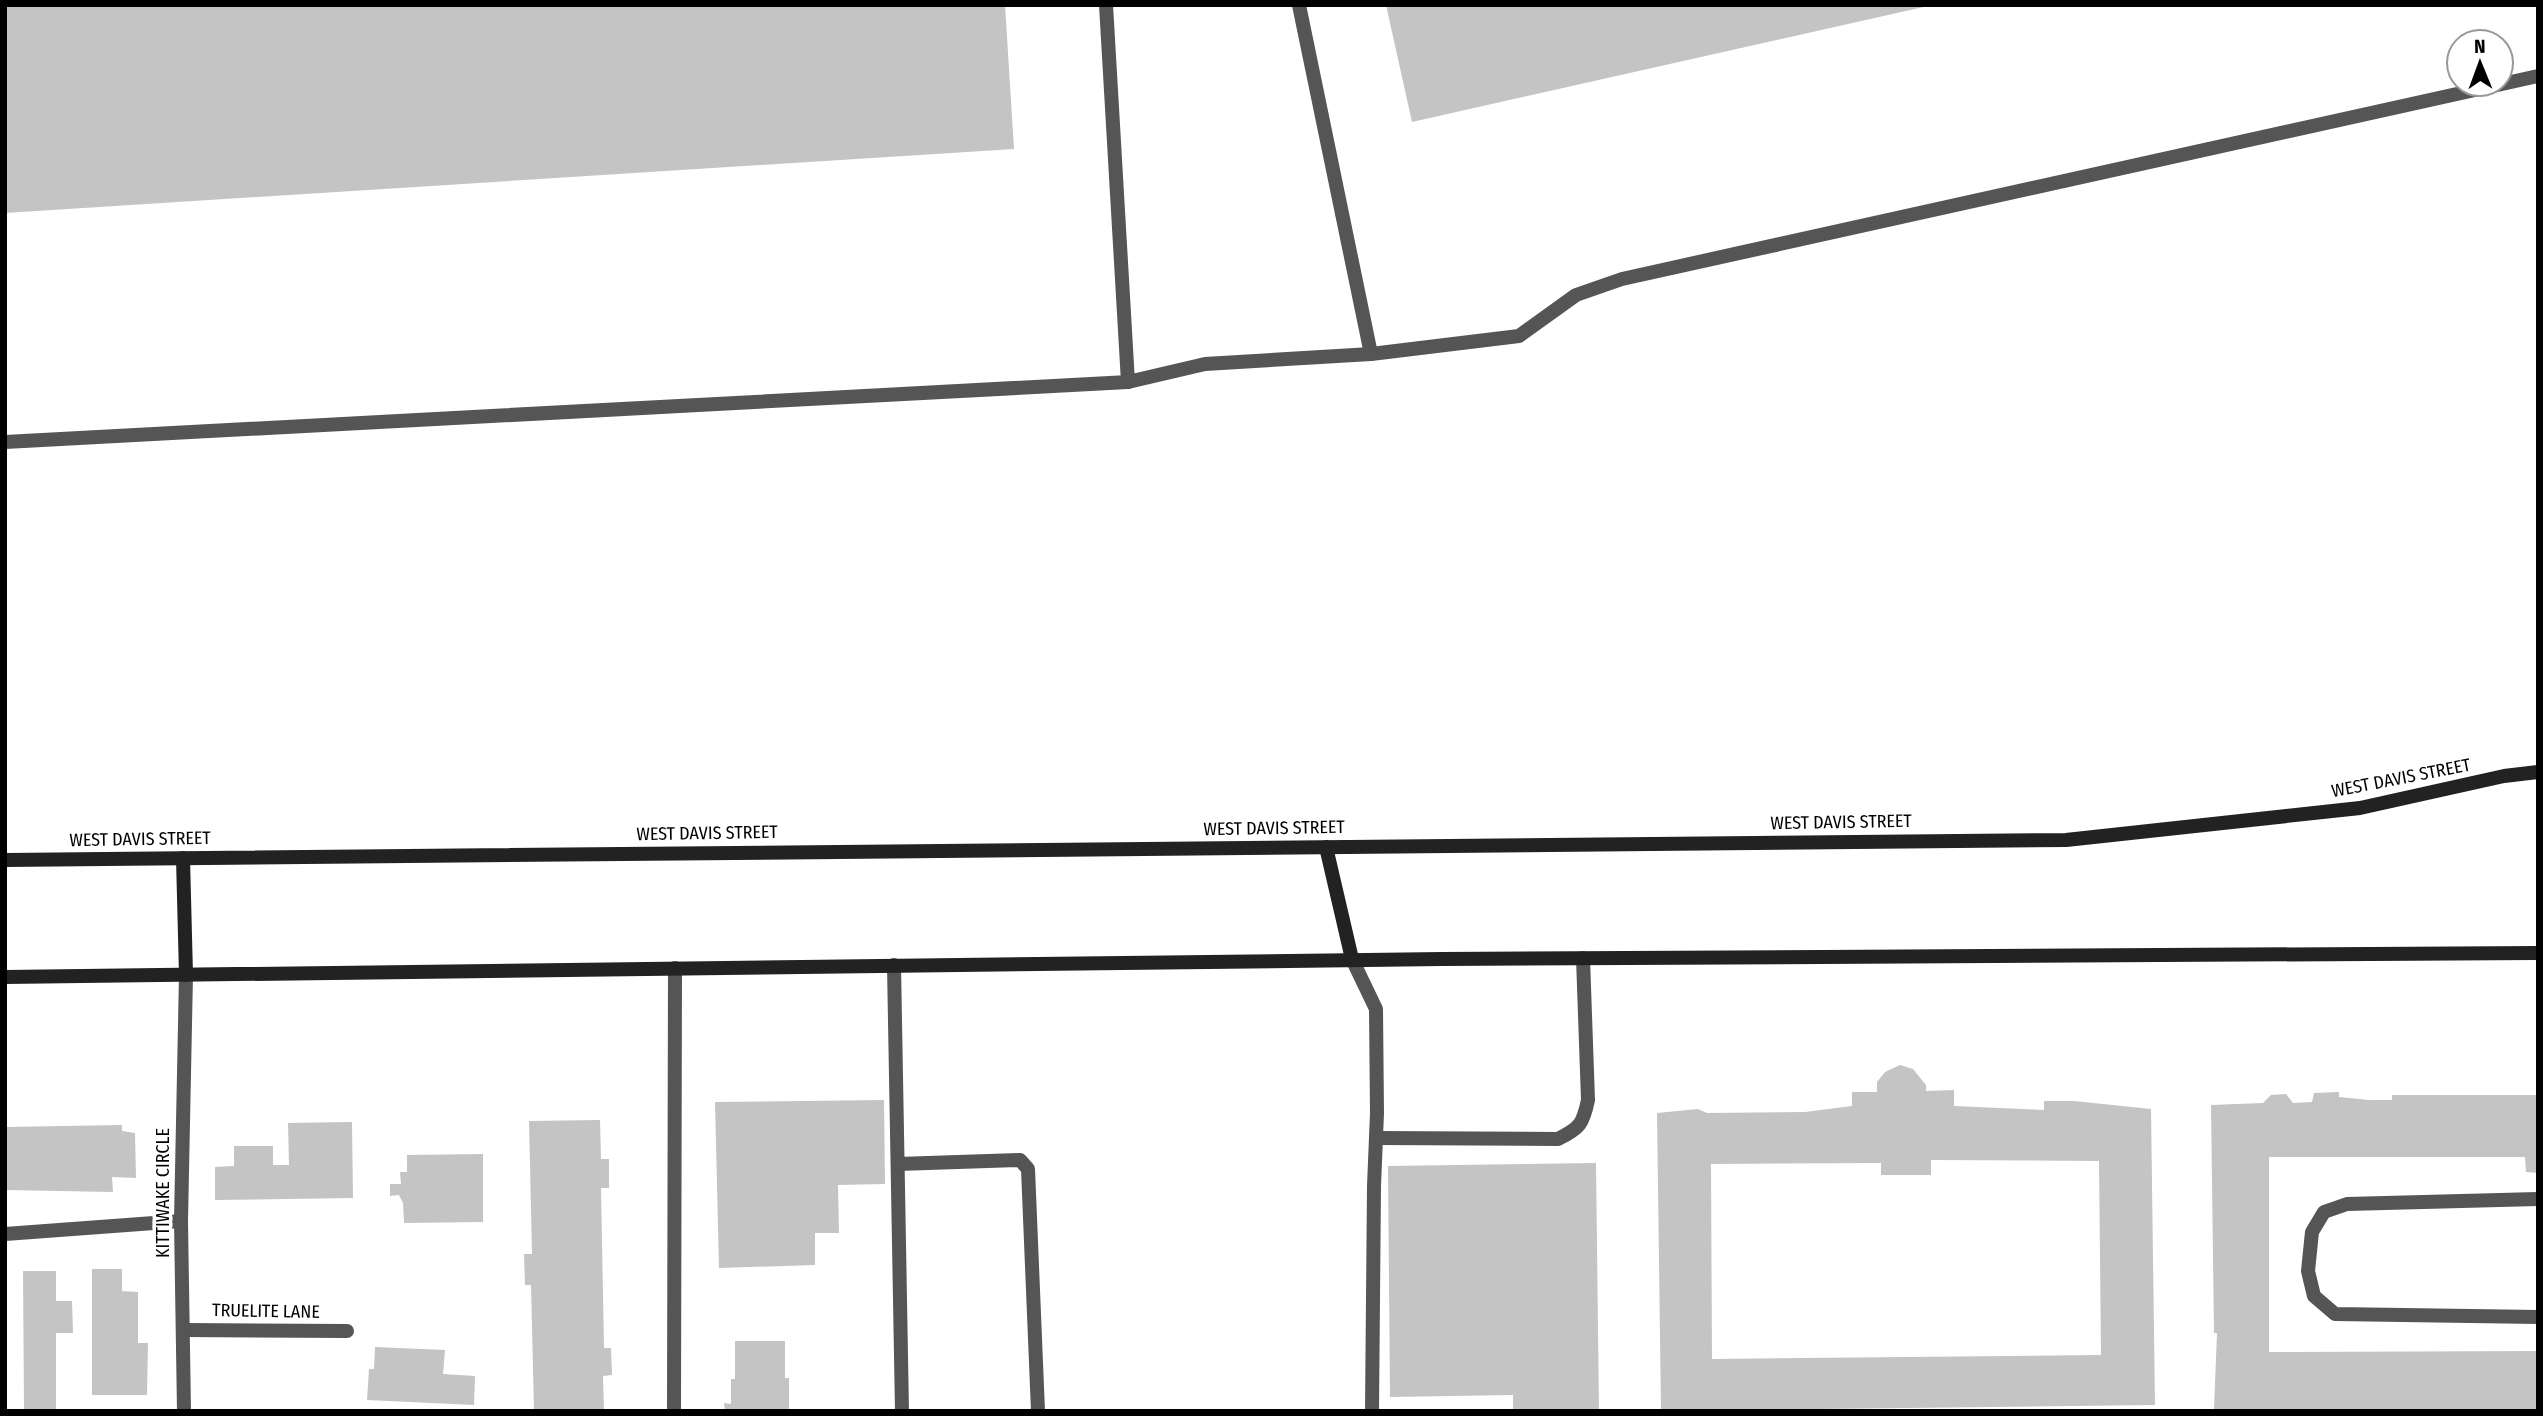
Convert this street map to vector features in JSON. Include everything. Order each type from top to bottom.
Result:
[{"type":"main road","name":"WEST DAVIS STREET","points":[[5,860],[2066,839],[2360,808],[2538,770]]},
{"type":"main road","points":[[1326,846],[1352,960]]},
{"type":"main road","points":[[183,858],[186,975]]},
{"type":"main road","points":[[5,977],[1352,960],[2538,953]]},
{"type":"street","points":[[1105,5],[1128,382]]},
{"type":"street","points":[[1299,5],[1371,354]]},
{"type":"street","points":[[5,442],[1128,382],[1205,364],[1371,354],[1519,335],[1576,295],[1622,279],[2538,76]]},
{"type":"street","points":[[1376,1138],[1558,1139],[1574,1131],[1584,1120],[1588,1100],[1583,958]]},
{"type":"street","points":[[1352,960],[1376,1009],[1372,1411]]},
{"type":"street","points":[[894,965],[902,1411]]},
{"type":"street","points":[[674,1411],[675,968]]},
{"type":"street","name":"KITTIWAKE CIRCLE","points":[[184,1411],[181,1221],[186,975]]},
{"type":"street","points":[[898,1164],[1020,1160],[1028,1169],[1038,1411]]},
{"type":"street","points":[[2538,1199],[2347,1204],[2323,1212],[2312,1232],[2308,1271],[2314,1296],[2335,1314],[2538,1317]]},
{"type":"street","points":[[5,1234],[181,1221]]},
{"type":"street","name":"TRUELITE LANE","points":[[184,1330],[347,1331]]},
{"type":"building","points":[[5,5],[1005,5],[1014,149],[5,213]]},
{"type":"building","points":[[1386,5],[1928,5],[1928,6],[1412,122]]},
{"type":"building","points":[[1900,1065],[1913,1069],[1926,1085],[1926,1091],[1954,1090],[1954,1106],[2044,1110],[2044,1101],[2074,1101],[2151,1109],[2155,1405],[1661,1411],[1657,1113],[1698,1109],[1707,1113],[1805,1112],[1852,1106],[1852,1092],[1877,1092],[1877,1082],[1885,1072]],"holes":[[[1931,1160],[2099,1161],[2101,1355],[1712,1359],[1711,1164],[1881,1163],[1881,1175],[1931,1175]]]},
{"type":"building","points":[[2339,1092],[2339,1097],[2369,1100],[2392,1100],[2392,1095],[2538,1095],[2538,1173],[2526,1172],[2525,1157],[2269,1157],[2269,1352],[2538,1351],[2538,1409],[2214,1409],[2217,1333],[2214,1333],[2211,1105],[2263,1103],[2271,1095],[2286,1094],[2293,1103],[2312,1102],[2314,1093]]},
{"type":"building","points":[[884,1100],[885,1184],[838,1185],[839,1233],[815,1233],[815,1265],[719,1268],[715,1102]]},
{"type":"building","points":[[600,1120],[601,1159],[609,1159],[609,1188],[601,1188],[604,1348],[611,1348],[612,1375],[603,1376],[604,1411],[534,1411],[531,1285],[525,1285],[524,1254],[532,1254],[529,1121]]},
{"type":"building","points":[[352,1122],[353,1198],[215,1200],[215,1167],[234,1166],[234,1146],[273,1146],[273,1165],[289,1165],[288,1123]]},
{"type":"building","points":[[122,1125],[122,1131],[135,1133],[136,1178],[112,1177],[113,1192],[5,1190],[5,1127]]},
{"type":"building","points":[[483,1154],[483,1222],[404,1223],[403,1203],[399,1195],[390,1196],[390,1184],[401,1184],[400,1172],[407,1172],[407,1155]]},
{"type":"building","points":[[1596,1163],[1599,1411],[1513,1411],[1513,1395],[1390,1397],[1388,1166]]},
{"type":"building","points":[[92,1269],[122,1269],[122,1291],[138,1292],[138,1343],[148,1343],[147,1395],[92,1395]]},
{"type":"building","points":[[23,1271],[56,1271],[56,1301],[72,1301],[73,1333],[56,1333],[56,1409],[24,1409]]},
{"type":"building","points":[[735,1341],[785,1341],[785,1378],[789,1378],[789,1411],[725,1411],[724,1403],[731,1404],[731,1379],[735,1379]]},
{"type":"building","points":[[375,1347],[445,1350],[443,1374],[475,1376],[474,1405],[367,1400],[369,1369],[374,1369]]}]
